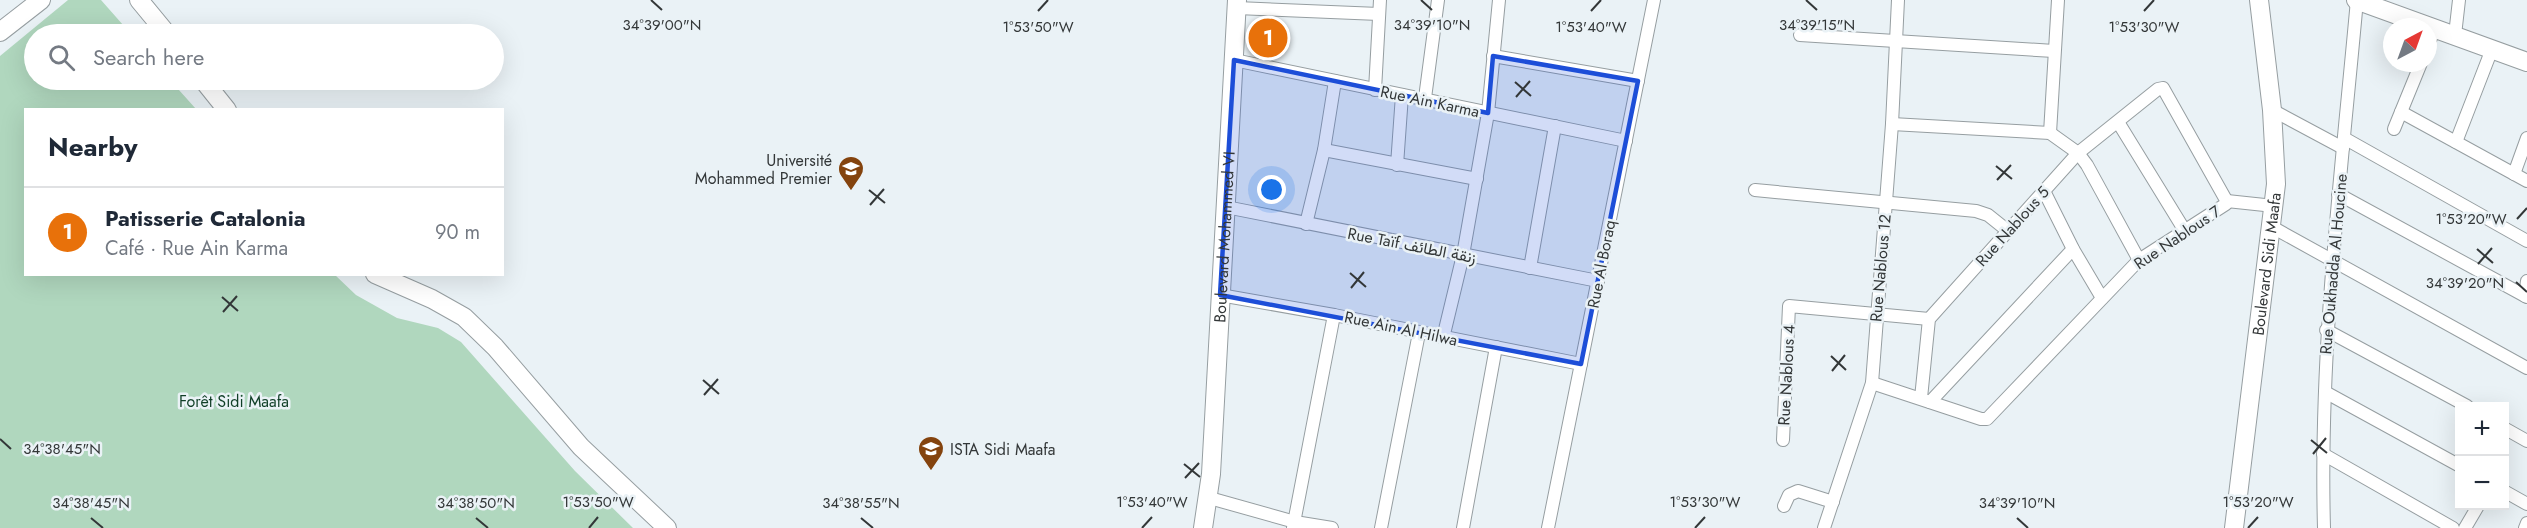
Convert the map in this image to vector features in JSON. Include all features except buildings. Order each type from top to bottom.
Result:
[{"type":"street","points":[[0,32],[41,0]]},
{"type":"street","points":[[139,0],[159,24]]},
{"type":"street","points":[[1375,90],[1380,0]]},
{"type":"street","points":[[1425,98],[1438,0]]},
{"type":"street","points":[[1443,338],[1463,255],[1488,113],[1499,0]]},
{"type":"street","name":"Rue Al Boraq","points":[[1548,528],[1654,0]]},
{"type":"street","name":"Rue Nablous 12","points":[[1824,528],[1872,383],[1892,124],[1898,0]]},
{"type":"street","points":[[2050,133],[2058,0]]},
{"type":"street","name":"Boulevard Sidi Maafa","points":[[2234,528],[2272,226],[2276,165],[2259,0]]},
{"type":"street","points":[[2356,0],[2393,18]]},
{"type":"street","name":"Rue Oukhadda Al Houcine","points":[[2324,528],[2326,330],[2356,0]]},
{"type":"street","points":[[2455,35],[2459,0]]},
{"type":"street","points":[[1237,4],[1379,14]]},
{"type":"street","name":"Boulevard Mohammed VI","points":[[1215,528],[1211,474],[1237,4]]},
{"type":"street","points":[[1800,35],[2054,51]]},
{"type":"street","points":[[2437,37],[2455,35],[2527,62]]},
{"type":"street","points":[[2456,142],[2492,49]]},
{"type":"street","points":[[1493,56],[1638,81]]},
{"type":"street","name":"Rue Ain Karma","points":[[1234,60],[1626,141]]},
{"type":"street","points":[[2394,129],[2417,72]]},
{"type":"street","points":[[1306,224],[1324,150],[1335,81]]},
{"type":"street","name":"Rue Nablous 5","points":[[1929,319],[2078,153],[2162,88]]},
{"type":"street","name":"Rue Nablous 7","points":[[1925,400],[1986,419],[2139,260],[2227,201],[2162,88]]},
{"type":"street","points":[[211,90],[225,108]]},
{"type":"street","points":[[1397,165],[1402,95]]},
{"type":"street","points":[[2272,110],[2344,143],[2527,241]]},
{"type":"street","points":[[2401,112],[2527,181]]},
{"type":"street","points":[[2118,122],[2185,231]]},
{"type":"street","points":[[1892,124],[2050,133],[2078,153],[2087,165],[2139,260]]},
{"type":"street","points":[[1530,268],[1555,126]]},
{"type":"street","points":[[2514,174],[2527,138]]},
{"type":"street","points":[[1324,150],[1477,179]]},
{"type":"street","points":[[1755,190],[1983,212],[2008,231]]},
{"type":"street","points":[[2044,191],[2073,249],[2102,298]]},
{"type":"street","points":[[2338,194],[2526,296],[2527,281]]},
{"type":"street","points":[[2227,201],[2274,206]]},
{"type":"street","name":"Rue Taïf زنقة الطائف","points":[[1226,207],[1598,281]]},
{"type":"street","points":[[2272,226],[2527,368]]},
{"type":"street","points":[[1925,400],[2073,249]]},
{"type":"street","points":[[380,276],[432,299],[464,317],[495,347],[581,447],[667,528]]},
{"type":"street","name":"Rue Ain Al Hilwa","points":[[1220,295],[1581,364]]},
{"type":"street","name":"Rue Nablous 4","points":[[1783,440],[1789,306],[1929,319]]},
{"type":"street","points":[[1294,525],[1334,315]]},
{"type":"street","points":[[1925,400],[1929,319]]},
{"type":"street","points":[[2326,330],[2460,402]]},
{"type":"street","points":[[1381,528],[1419,333]]},
{"type":"street","points":[[1463,528],[1496,347]]},
{"type":"street","points":[[1872,383],[1925,400]]},
{"type":"street","points":[[2325,392],[2455,463]]},
{"type":"street","points":[[2509,430],[2527,441]]},
{"type":"street","points":[[2323,454],[2453,528]]},
{"type":"street","points":[[1784,506],[1789,495],[1797,491],[1833,502]]},
{"type":"street","points":[[2509,493],[2527,504]]},
{"type":"street","points":[[1211,498],[1294,525],[1332,528]]},
{"type":"street","name":"Boulevard Mohammed VI","points":[[1203,528],[1211,498]]},
{"type":"street","points":[[2465,528],[2476,510]]},
{"type":"street","points":[[2525,528],[2527,523]]},
{"type":"highlighted area","points":[[1493,56],[1638,81],[1581,364],[1220,295],[1234,60],[1488,113]]},
{"type":"green space","name":"Forêt Sidi Maafa","points":[[68,0],[101,0],[122,24],[39,24]]},
{"type":"green space","name":"Forêt Sidi Maafa","points":[[24,36],[24,90],[179,90],[195,108],[24,108],[24,276],[336,276],[356,295],[397,318],[438,328],[461,342],[575,471],[633,528],[0,528],[0,56]]},
{"type":"place","name":"Patisserie Catalonia","points":[[1268,38]]},
{"type":"place","name":"Université Mohammed Premier","points":[[851,192]]},
{"type":"place","name":"ISTA Sidi Maafa","points":[[931,472]]}]
